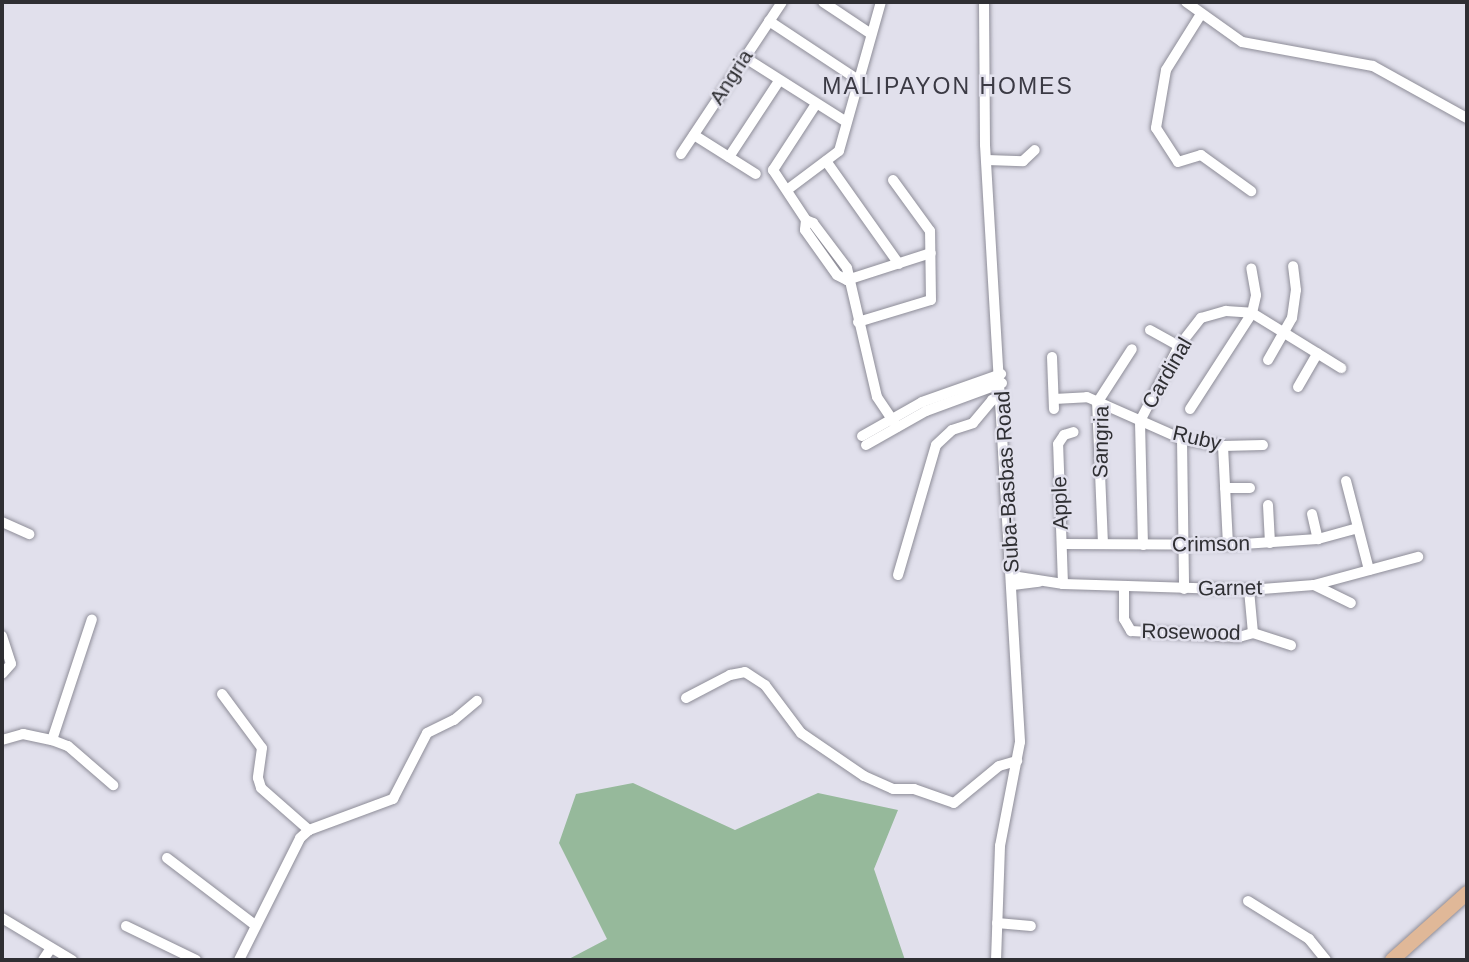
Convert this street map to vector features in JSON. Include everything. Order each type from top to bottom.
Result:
[{"type":"main road","points":[[1392,960],[1467,893]]},
{"type":"street","name":"Angria","points":[[681,154],[782,2]]},
{"type":"street","points":[[823,2],[837,5],[871,34]]},
{"type":"street","points":[[788,190],[839,151],[845,121],[881,2]]},
{"type":"street","name":"Suba-Basbas Road","points":[[984,2],[987,160],[1020,742],[1000,846],[996,960]]},
{"type":"street","points":[[1186,2],[1253,45],[1373,66],[1467,118]]},
{"type":"street","points":[[1201,14],[1166,70],[1156,128],[1178,162],[1201,155],[1251,191]]},
{"type":"street","points":[[769,21],[857,79]]},
{"type":"street","points":[[744,57],[845,121]]},
{"type":"street","points":[[729,157],[779,81]]},
{"type":"street","points":[[816,104],[773,170],[806,220],[813,223],[847,268],[847,279],[878,390],[885,394],[892,418]]},
{"type":"street","points":[[694,135],[756,174]]},
{"type":"street","points":[[987,160],[1023,161],[1035,150]]},
{"type":"street","points":[[826,161],[899,264]]},
{"type":"street","points":[[858,321],[931,300],[930,231],[892,180]]},
{"type":"street","points":[[847,279],[931,253]]},
{"type":"street","points":[[1268,360],[1286,332],[1295,306],[1293,266]]},
{"type":"street","points":[[1190,409],[1252,313],[1256,295],[1251,268]]},
{"type":"street","name":"Cardinal","points":[[1143,545],[1140,421],[1179,346],[1201,318],[1226,311],[1252,313],[1341,368]]},
{"type":"street","points":[[1150,330],[1179,346]]},
{"type":"street","name":"Sangria","points":[[1103,544],[1097,403],[1132,349]]},
{"type":"street","points":[[1298,387],[1318,353]]},
{"type":"street","name":"Ruby","points":[[1052,357],[1054,404],[1087,397],[1182,439],[1223,446],[1263,445]]},
{"type":"street","points":[[864,440],[892,418],[959,386],[1001,379]]},
{"type":"street","points":[[898,575],[936,445],[952,430],[973,423],[992,400],[1002,396]]},
{"type":"street","name":"Apple","points":[[1063,584],[1058,444],[1064,435],[1074,432]]},
{"type":"street","points":[[1182,439],[1184,589]]},
{"type":"street","points":[[1223,446],[1228,545]]},
{"type":"street","points":[[1346,481],[1369,570]]},
{"type":"street","points":[[1225,488],[1250,488]]},
{"type":"street","points":[[1268,505],[1269,543]]},
{"type":"street","points":[[1312,514],[1318,539]]},
{"type":"street","points":[[2,522],[29,534]]},
{"type":"street","name":"Crimson","points":[[1062,544],[1185,546],[1269,543],[1318,539],[1358,528]]},
{"type":"street","name":"Garnet","points":[[1012,581],[1249,590],[1314,585],[1418,557]]},
{"type":"street","points":[[1314,585],[1351,603]]},
{"type":"street","name":"Rosewood","points":[[1124,587],[1124,619],[1131,631],[1253,633],[1249,590]]},
{"type":"street","points":[[52,740],[92,619]]},
{"type":"street","points":[[1253,633],[1291,645]]},
{"type":"street","points":[[2,636],[11,664],[2,674]]},
{"type":"street","points":[[686,698],[730,675],[745,672],[765,685],[801,733],[864,776],[893,789],[914,789],[954,803],[999,766],[1017,761]]},
{"type":"street","points":[[222,694],[262,748],[258,778],[261,788],[309,830]]},
{"type":"street","points":[[239,960],[300,838],[309,830],[393,799],[426,733],[454,720],[477,701]]},
{"type":"street","points":[[2,740],[23,734],[68,746],[113,785]]},
{"type":"street","points":[[167,859],[255,925]]},
{"type":"street","points":[[1248,901],[1309,939],[1326,960]]},
{"type":"street","points":[[2,918],[72,960]]},
{"type":"street","points":[[997,923],[1031,926]]},
{"type":"street","points":[[126,926],[196,960]]},
{"type":"street","points":[[43,960],[51,948]]},
{"type":"green space","points":[[633,783],[735,830],[818,793],[898,810],[874,869],[905,960],[567,960],[607,939],[559,843],[576,794]]},
{"type":"district","name":"MALIPAYON HOMES","points":[[948,86]]}]
